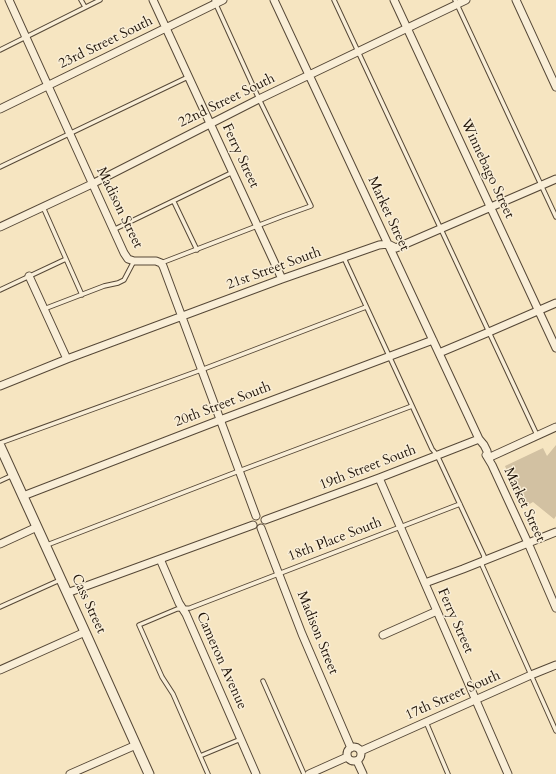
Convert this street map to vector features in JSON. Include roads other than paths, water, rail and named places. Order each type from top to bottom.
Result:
[{"type":"street","name":"Madison Street","points":[[9,0],[124,253],[128,259],[134,262],[156,261],[161,263]]},
{"type":"street","name":"Ferry Street","points":[[153,0],[282,279]]},
{"type":"street","name":"23rd Street South","points":[[0,109],[166,28],[215,2],[223,0]]},
{"type":"street","name":"Market Street","points":[[274,0],[479,439],[483,452],[488,458],[528,543],[556,608]]},
{"type":"street","name":"Winnebago Street","points":[[394,0],[556,348]]},
{"type":"street","name":"22nd Street South","points":[[0,227],[92,184],[210,123],[408,28],[456,2],[466,0]]},
{"type":"street","points":[[516,0],[556,87]]},
{"type":"street","name":"21st Street South","points":[[0,386],[67,359],[343,257],[379,245],[388,244],[396,248],[556,179]]},
{"type":"street","points":[[161,263],[256,516]]},
{"type":"street","points":[[29,276],[67,359]]},
{"type":"street","points":[[439,353],[556,303]]},
{"type":"street","name":"20th Street South","points":[[23,496],[433,340]]},
{"type":"street","points":[[488,458],[556,427]]},
{"type":"street","name":"19th Street South","points":[[265,520],[479,439]]},
{"type":"street","name":"Cass Street","points":[[0,446],[149,774]]},
{"type":"street","name":"Ferry Street","points":[[379,478],[508,774]]},
{"type":"street","points":[[253,525],[255,528],[261,528],[264,526],[265,520],[262,517],[256,516]]},
{"type":"street","points":[[253,525],[253,521],[256,516]]},
{"type":"street","points":[[67,593],[253,525]]},
{"type":"street","points":[[0,544],[37,527]]},
{"type":"street","name":"Madison Street","points":[[261,528],[302,634],[351,748]]},
{"type":"street","points":[[425,583],[556,532]]},
{"type":"street","name":"Cameron Avenue","points":[[160,559],[179,603],[186,614],[256,774]]},
{"type":"street","points":[[382,635],[437,611]]},
{"type":"street","points":[[0,670],[85,632]]},
{"type":"street","name":"17th Street South","points":[[361,751],[556,665]]},
{"type":"street","points":[[70,774],[136,744]]},
{"type":"street","points":[[347,757],[348,750],[355,747],[358,748],[361,751],[360,758],[357,761]]},
{"type":"street","points":[[347,757],[348,759],[357,761]]},
{"type":"street","points":[[308,774],[347,757]]},
{"type":"street","points":[[357,761],[363,774]]},
{"type":"lane","points":[[82,0],[85,7]]},
{"type":"lane","points":[[0,50],[100,0]]},
{"type":"lane","points":[[334,0],[537,435]]},
{"type":"lane","points":[[161,263],[311,206],[259,99],[215,2]]},
{"type":"lane","points":[[456,2],[556,217]]},
{"type":"lane","points":[[0,168],[188,77]]},
{"type":"lane","points":[[113,230],[174,202],[233,172]]},
{"type":"lane","points":[[174,202],[197,250]]},
{"type":"lane","points":[[42,207],[82,295]]},
{"type":"lane","points":[[343,257],[432,449],[437,455],[484,556],[482,565],[556,731]]},
{"type":"lane","points":[[0,290],[66,259]]},
{"type":"lane","points":[[44,308],[124,280],[134,262]]},
{"type":"lane","points":[[0,443],[201,370],[366,307]]},
{"type":"lane","points":[[46,545],[412,406]]},
{"type":"lane","points":[[0,481],[13,475]]},
{"type":"lane","name":"18th Place South","points":[[200,756],[173,694],[162,677],[139,625],[182,608],[190,608],[460,504]]},
{"type":"lane","points":[[0,607],[61,579]]},
{"type":"lane","points":[[263,681],[304,774]]},
{"type":"lane","points":[[426,722],[448,774]]},
{"type":"lane","points":[[208,774],[200,756],[241,739]]}]
